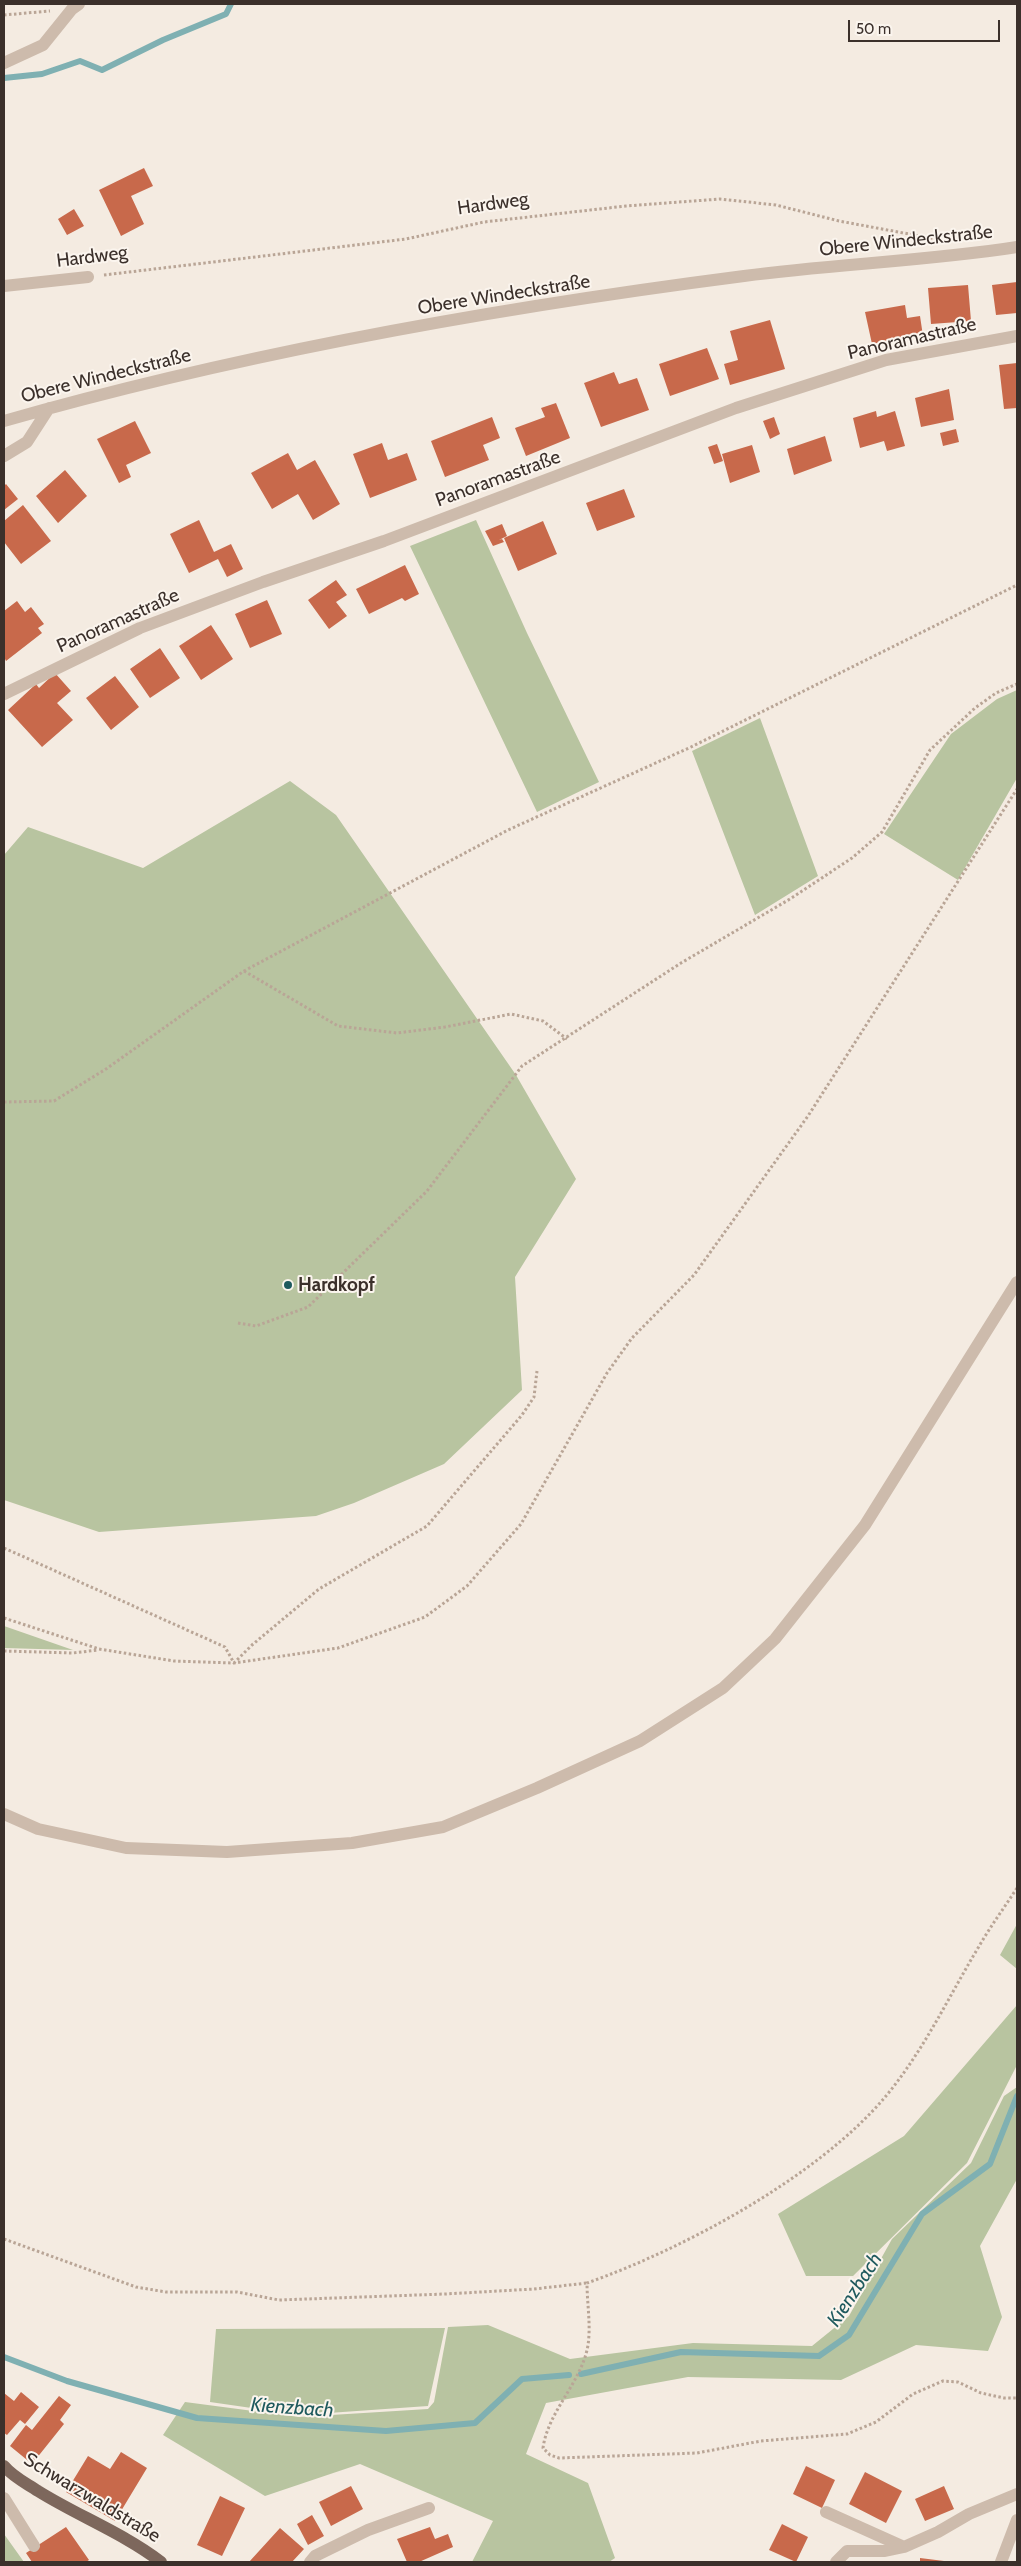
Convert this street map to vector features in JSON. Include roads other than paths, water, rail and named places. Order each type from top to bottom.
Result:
[{"type":"main road","name":"Schwarzwaldstraße","points":[[6,2473],[143,2548],[161,2562]]},
{"type":"street","points":[[4,63],[43,45],[75,6]]},
{"type":"street","name":"Obere Windeckstraße","points":[[4,421],[49,408],[287,351],[514,311],[745,276],[1017,248]]},
{"type":"street","name":"Hardweg","points":[[4,286],[88,277]]},
{"type":"street","name":"Panoramastraße","points":[[4,694],[140,628],[263,582],[394,538],[736,408],[886,360],[1017,336]]},
{"type":"street","points":[[4,456],[27,442],[49,408]]},
{"type":"street","points":[[4,1814],[38,1829],[126,1848],[227,1852],[352,1843],[443,1827],[537,1788],[640,1741],[723,1688],[775,1638],[865,1525],[1017,1282]]},
{"type":"street","points":[[836,2562],[847,2551],[885,2551],[904,2547],[938,2532],[969,2514],[1017,2494]]},
{"type":"street","points":[[4,2498],[34,2546]]},
{"type":"street","points":[[310,2562],[316,2556],[368,2530],[429,2508]]},
{"type":"street","points":[[826,2512],[904,2547]]},
{"type":"street","points":[[1002,2562],[1017,2520]]},
{"type":"waterway","points":[[4,78],[42,74],[80,61],[102,70],[163,40],[226,14],[231,4]]},
{"type":"waterway","name":"Kienzbach","points":[[581,2374],[681,2352],[819,2356],[849,2335],[922,2214],[990,2164],[1017,2096]]},
{"type":"waterway","name":"Kienzbach","points":[[4,2357],[67,2381],[197,2418],[386,2431],[475,2423],[522,2379],[569,2375]]},
{"type":"place","name":"Hardkopf","points":[[288,1285]]}]
